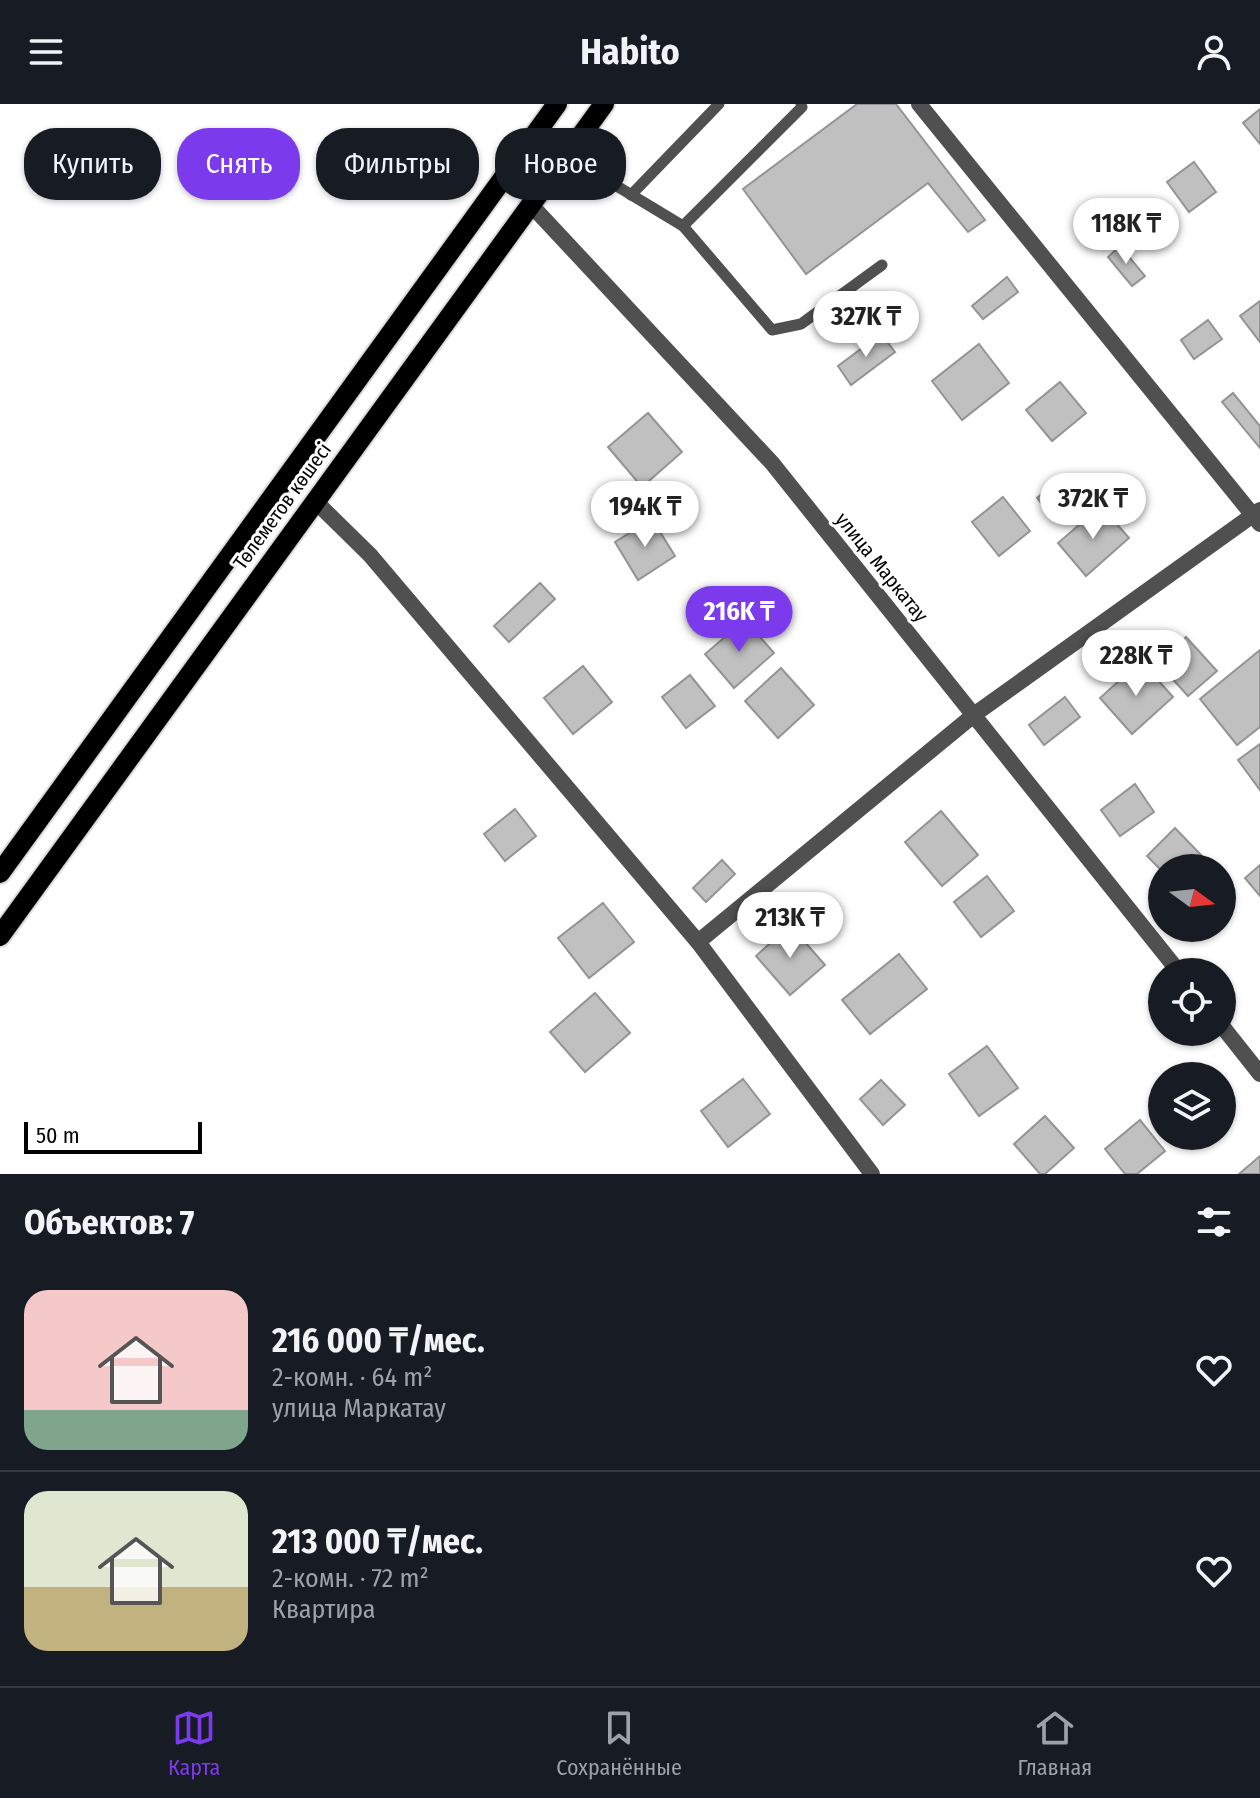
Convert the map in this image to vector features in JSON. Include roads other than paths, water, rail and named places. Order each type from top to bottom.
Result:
[{"type":"main road","name":"Төлеметов көшесі","points":[[540,128],[557,104]]},
{"type":"main road","name":"Төлеметов көшесі","points":[[587,128],[604,104]]},
{"type":"main road","name":"Төлеметов көшесі","points":[[0,873],[495,190]]},
{"type":"main road","name":"Төлеметов көшесі","points":[[0,936],[536,200]]},
{"type":"street","points":[[698,942],[975,714],[1258,516],[919,104]]},
{"type":"street","name":"улица Маркатау","points":[[532,206],[772,463],[1168,958]]},
{"type":"street","points":[[315,501],[370,555],[698,942],[872,1174]]},
{"type":"street","points":[[1236,1044],[1260,1074]]},
{"type":"lane","points":[[631,195],[719,104]]},
{"type":"lane","points":[[683,226],[802,107],[801,104]]},
{"type":"lane","points":[[626,192],[683,226],[772,330],[801,324],[882,265]]}]
